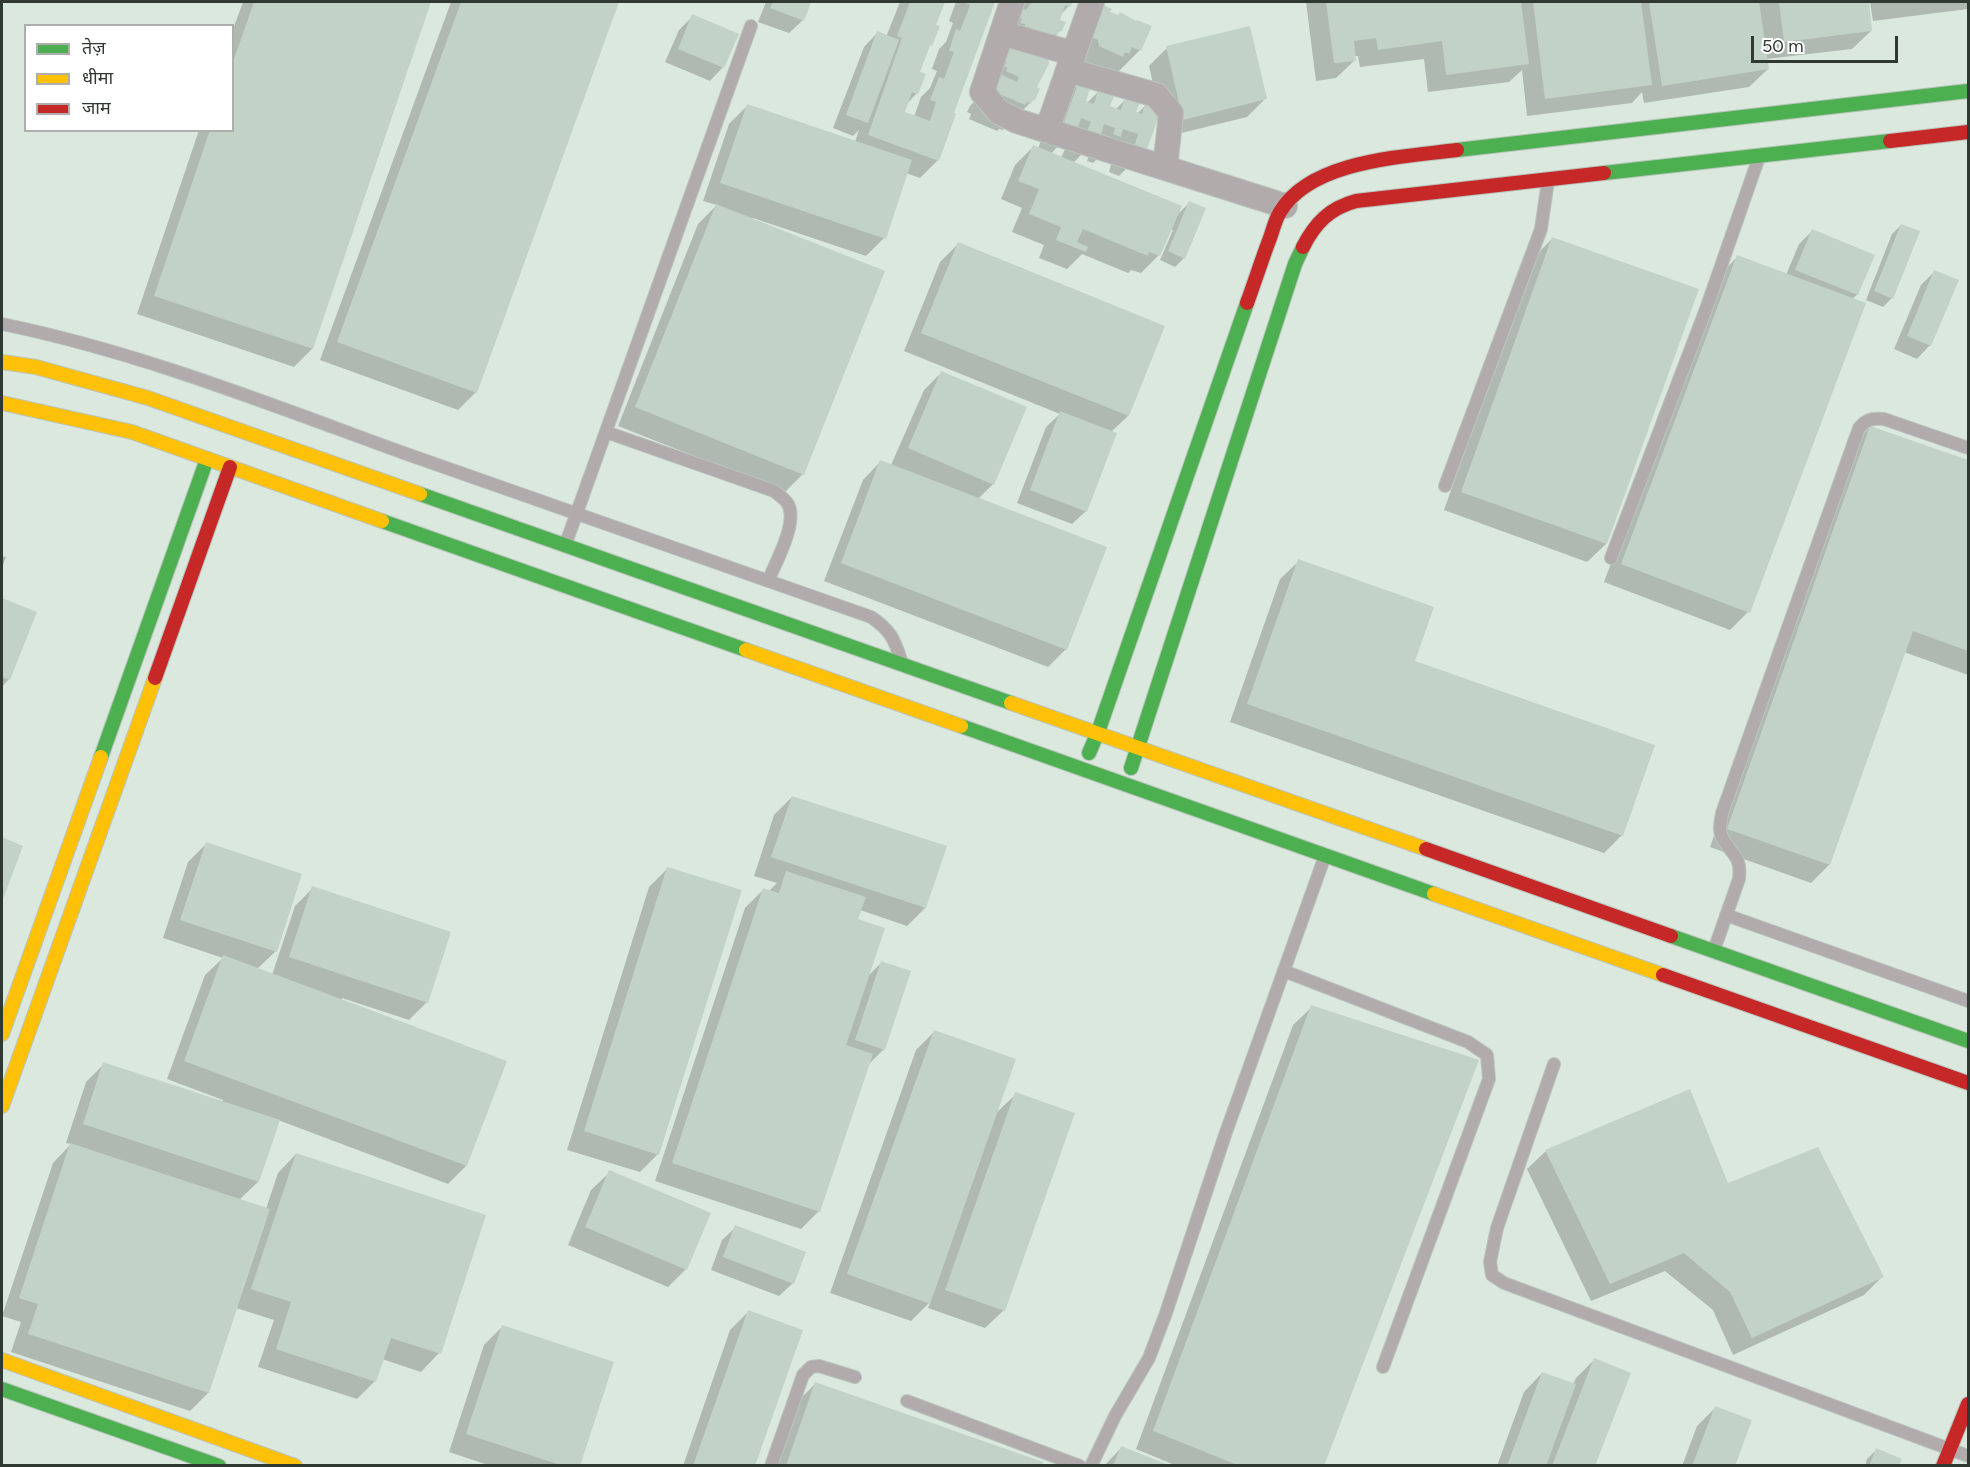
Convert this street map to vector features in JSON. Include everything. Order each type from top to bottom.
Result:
[{"type":"street","points":[[1012,2],[982,92],[999,112],[1017,121],[1165,168],[1305,205]]},
{"type":"street","points":[[1047,130],[1092,2]]},
{"type":"street","points":[[1002,33],[1156,95],[1171,112],[1165,168]]},
{"type":"street","points":[[1126,784],[1296,264],[1311,231],[1305,205],[1316,180],[1340,169],[1379,160],[1968,91]]},
{"type":"street","points":[[1082,768],[1098,732],[1280,212],[1305,205],[1340,203],[1968,132]]},
{"type":"street","points":[[2,362],[36,367],[148,398],[1968,1041]]},
{"type":"street","points":[[2,403],[132,432],[1968,1083]]},
{"type":"street","points":[[2,1034],[207,459],[230,427]]},
{"type":"street","points":[[2,1106],[230,467],[230,427]]},
{"type":"street","points":[[2,1360],[295,1466]]},
{"type":"street","points":[[2,1389],[219,1466]]},
{"type":"street","points":[[1943,1466],[1968,1404]]},
{"type":"lane","points":[[565,545],[751,26]]},
{"type":"lane","points":[[1611,558],[1706,309],[1759,156]]},
{"type":"lane","points":[[1445,486],[1541,230],[1548,180]]},
{"type":"lane","points":[[2,324],[49,334],[181,373],[576,515],[871,617],[886,627],[895,641],[903,663]]},
{"type":"lane","points":[[1714,951],[1739,879],[1740,867],[1734,851],[1721,836],[1722,813],[1859,428],[1865,421],[1874,418],[1884,419],[1968,448]]},
{"type":"lane","points":[[606,432],[774,491],[787,502],[791,512],[788,532],[768,581]]},
{"type":"lane","points":[[1091,1466],[1115,1416],[1149,1358],[1225,1135],[1325,855]]},
{"type":"lane","points":[[1726,915],[1968,1001]]},
{"type":"lane","points":[[1284,971],[1468,1042],[1488,1055],[1489,1079],[1383,1367]]},
{"type":"lane","points":[[1554,1064],[1497,1228],[1490,1262],[1492,1275],[1504,1283],[1968,1456]]},
{"type":"lane","points":[[771,1466],[802,1375],[811,1367],[819,1366],[855,1377]]},
{"type":"lane","points":[[907,1401],[1080,1466]]},
{"type":"building","points":[[254,2],[431,2],[313,349],[154,296],[209,132],[234,132],[234,59]]},
{"type":"building","points":[[461,2],[619,2],[477,393],[337,342]]},
{"type":"building","points":[[773,2],[811,2],[804,21],[770,8]]},
{"type":"building","points":[[910,2],[945,2],[936,25],[940,26],[920,72],[926,74],[918,94],[912,92],[905,112],[930,121],[936,102],[930,100],[939,77],[944,79],[954,52],[949,51],[956,29],[960,31],[970,5],[966,3],[995,2],[939,161],[868,135],[902,38],[897,36]]},
{"type":"building","points":[[1032,2],[1073,2],[1070,7],[1065,5],[1060,20],[1066,22],[1062,31],[1060,30],[1052,37],[1020,23],[1022,19],[1019,17],[1022,9],[1026,10]]},
{"type":"building","points":[[1326,2],[1521,2],[1529,64],[1446,75],[1442,41],[1378,50],[1376,38],[1354,41],[1356,61],[1334,63]]},
{"type":"building","points":[[1533,2],[1641,2],[1652,85],[1545,99]]},
{"type":"building","points":[[1649,2],[1759,2],[1769,69],[1662,86]]},
{"type":"building","points":[[1779,2],[1869,2],[1872,31],[1784,42]]},
{"type":"building","points":[[1101,4],[1112,9],[1110,12],[1118,15],[1120,12],[1136,21],[1152,26],[1141,51],[1132,47],[1129,54],[1125,52],[1123,57],[1099,46],[1098,40],[1088,36]]},
{"type":"building","points":[[692,14],[739,34],[724,68],[678,49]]},
{"type":"building","points":[[1250,26],[1267,99],[1183,120],[1166,46]]},
{"type":"building","points":[[877,31],[899,40],[868,123],[846,115]]},
{"type":"building","points":[[1011,47],[1048,58],[1049,64],[1037,87],[1040,89],[1031,104],[1027,102],[1025,105],[995,92],[997,87],[993,85],[997,77],[1000,79],[1002,75],[1017,82],[1019,77],[1006,71],[1008,68],[1004,66],[1007,62],[1003,60]]},
{"type":"building","points":[[1078,84],[1090,88],[1086,101],[1094,104],[1099,88],[1115,94],[1110,106],[1121,110],[1125,97],[1140,103],[1136,112],[1142,114],[1145,104],[1161,110],[1147,149],[1135,145],[1138,134],[1123,129],[1121,137],[1113,134],[1115,128],[1104,124],[1100,138],[1086,133],[1091,122],[1081,118],[1077,130],[1063,125]]},
{"type":"building","points":[[747,104],[912,160],[886,239],[720,183]]},
{"type":"building","points":[[1033,145],[1182,206],[1160,256],[1149,252],[1148,256],[1083,229],[1077,242],[1088,247],[1086,252],[1056,240],[1061,227],[1029,214],[1039,189],[1018,181]]},
{"type":"building","points":[[1189,201],[1206,208],[1185,259],[1168,251]]},
{"type":"building","points":[[716,204],[885,271],[804,475],[635,407]]},
{"type":"building","points":[[1901,224],[1920,231],[1893,299],[1874,291]]},
{"type":"building","points":[[1812,229],[1875,255],[1858,295],[1795,270]]},
{"type":"building","points":[[1552,237],[1699,289],[1607,544],[1461,492]]},
{"type":"building","points":[[958,242],[1165,326],[1129,416],[921,333]]},
{"type":"building","points":[[1737,255],[1866,303],[1750,613],[1621,564]]},
{"type":"building","points":[[1934,270],[1959,280],[1931,346],[1907,336]]},
{"type":"building","points":[[941,371],[1027,407],[994,485],[908,448]]},
{"type":"building","points":[[1060,411],[1117,433],[1087,512],[1030,490]]},
{"type":"building","points":[[1870,426],[1968,460],[1968,651],[1913,631],[1830,865],[1727,829]]},
{"type":"building","points":[[880,460],[1107,547],[1067,650],[841,563]]},
{"type":"building","points":[[1298,559],[1434,607],[1415,661],[1655,745],[1623,836],[1247,704]]},
{"type":"building","points":[[2,598],[37,612],[10,680],[2,677]]},
{"type":"building","points":[[792,796],[947,846],[926,908],[771,857]]},
{"type":"building","points":[[2,837],[23,846],[2,902]]},
{"type":"building","points":[[206,842],[302,874],[277,952],[180,920]]},
{"type":"building","points":[[667,867],[742,890],[659,1155],[584,1131]]},
{"type":"building","points":[[786,871],[866,897],[858,919],[885,928],[846,1045],[873,1054],[820,1212],[672,1163],[763,888],[779,893]]},
{"type":"building","points":[[312,886],[451,932],[428,1003],[289,957]]},
{"type":"building","points":[[223,955],[507,1061],[467,1166],[184,1061]]},
{"type":"building","points":[[881,961],[911,971],[885,1050],[855,1040]]},
{"type":"building","points":[[1311,1005],[1479,1060],[1324,1466],[1240,1466],[1153,1431]]},
{"type":"building","points":[[934,1030],[1016,1059],[930,1304],[847,1274]]},
{"type":"building","points":[[103,1062],[280,1120],[259,1182],[83,1124]]},
{"type":"building","points":[[1690,1089],[1728,1183],[1818,1147],[1884,1277],[1752,1338],[1730,1292],[1684,1253],[1610,1284],[1545,1150]]},
{"type":"building","points":[[1015,1092],[1075,1113],[1005,1311],[945,1290]]},
{"type":"building","points":[[70,1143],[270,1209],[209,1393],[28,1334],[38,1304],[19,1298]]},
{"type":"building","points":[[296,1153],[486,1215],[441,1354],[391,1338],[376,1382],[276,1349],[291,1302],[251,1289]]},
{"type":"building","points":[[609,1170],[711,1213],[687,1270],[585,1227]]},
{"type":"building","points":[[735,1225],[806,1252],[794,1284],[723,1257]]},
{"type":"building","points":[[748,1310],[803,1330],[755,1466],[693,1466]]},
{"type":"building","points":[[502,1325],[614,1362],[580,1466],[564,1466],[466,1434]]},
{"type":"building","points":[[1594,1358],[1631,1373],[1595,1466],[1552,1466]]},
{"type":"building","points":[[1542,1372],[1576,1384],[1546,1466],[1507,1466]]},
{"type":"building","points":[[815,1382],[1043,1462],[1042,1466],[786,1466]]},
{"type":"building","points":[[1715,1406],[1752,1420],[1735,1466],[1692,1466]]},
{"type":"building","points":[[1121,1446],[1169,1465],[1169,1466],[1113,1466]]},
{"type":"building","points":[[1876,1448],[1902,1459],[1899,1466],[1869,1466]]},
{"type":"traffic: fast","points":[[1457,150],[1968,91]]},
{"type":"traffic: fast","points":[[1604,173],[1890,141]]},
{"type":"traffic: fast","points":[[1131,768],[1295,264],[1303,247]]},
{"type":"traffic: fast","points":[[1089,753],[1247,303]]},
{"type":"traffic: fast","points":[[101,757],[207,459]]},
{"type":"traffic: fast","points":[[420,494],[1011,703]]},
{"type":"traffic: fast","points":[[382,521],[746,650]]},
{"type":"traffic: fast","points":[[961,726],[1434,894]]},
{"type":"traffic: fast","points":[[1671,936],[1968,1041]]},
{"type":"traffic: fast","points":[[2,1389],[219,1466]]},
{"type":"traffic: slow","points":[[2,362],[36,367],[148,398],[420,494]]},
{"type":"traffic: slow","points":[[2,403],[132,432],[382,521]]},
{"type":"traffic: slow","points":[[746,650],[961,726]]},
{"type":"traffic: slow","points":[[2,1106],[155,678]]},
{"type":"traffic: slow","points":[[1011,703],[1426,849]]},
{"type":"traffic: slow","points":[[2,1034],[101,757]]},
{"type":"traffic: slow","points":[[1434,894],[1663,975]]},
{"type":"traffic: slow","points":[[2,1360],[295,1466]]},
{"type":"traffic: jam","points":[[1890,141],[1968,132]]},
{"type":"traffic: jam","points":[[1247,303],[1280,212],[1294,195],[1313,181],[1335,171],[1360,164],[1457,150]]},
{"type":"traffic: jam","points":[[1303,247],[1324,218],[1338,208],[1356,201],[1604,173]]},
{"type":"traffic: jam","points":[[155,678],[230,467]]},
{"type":"traffic: jam","points":[[1426,849],[1671,936]]},
{"type":"traffic: jam","points":[[1663,975],[1968,1083]]},
{"type":"traffic: jam","points":[[1943,1466],[1968,1404]]}]
